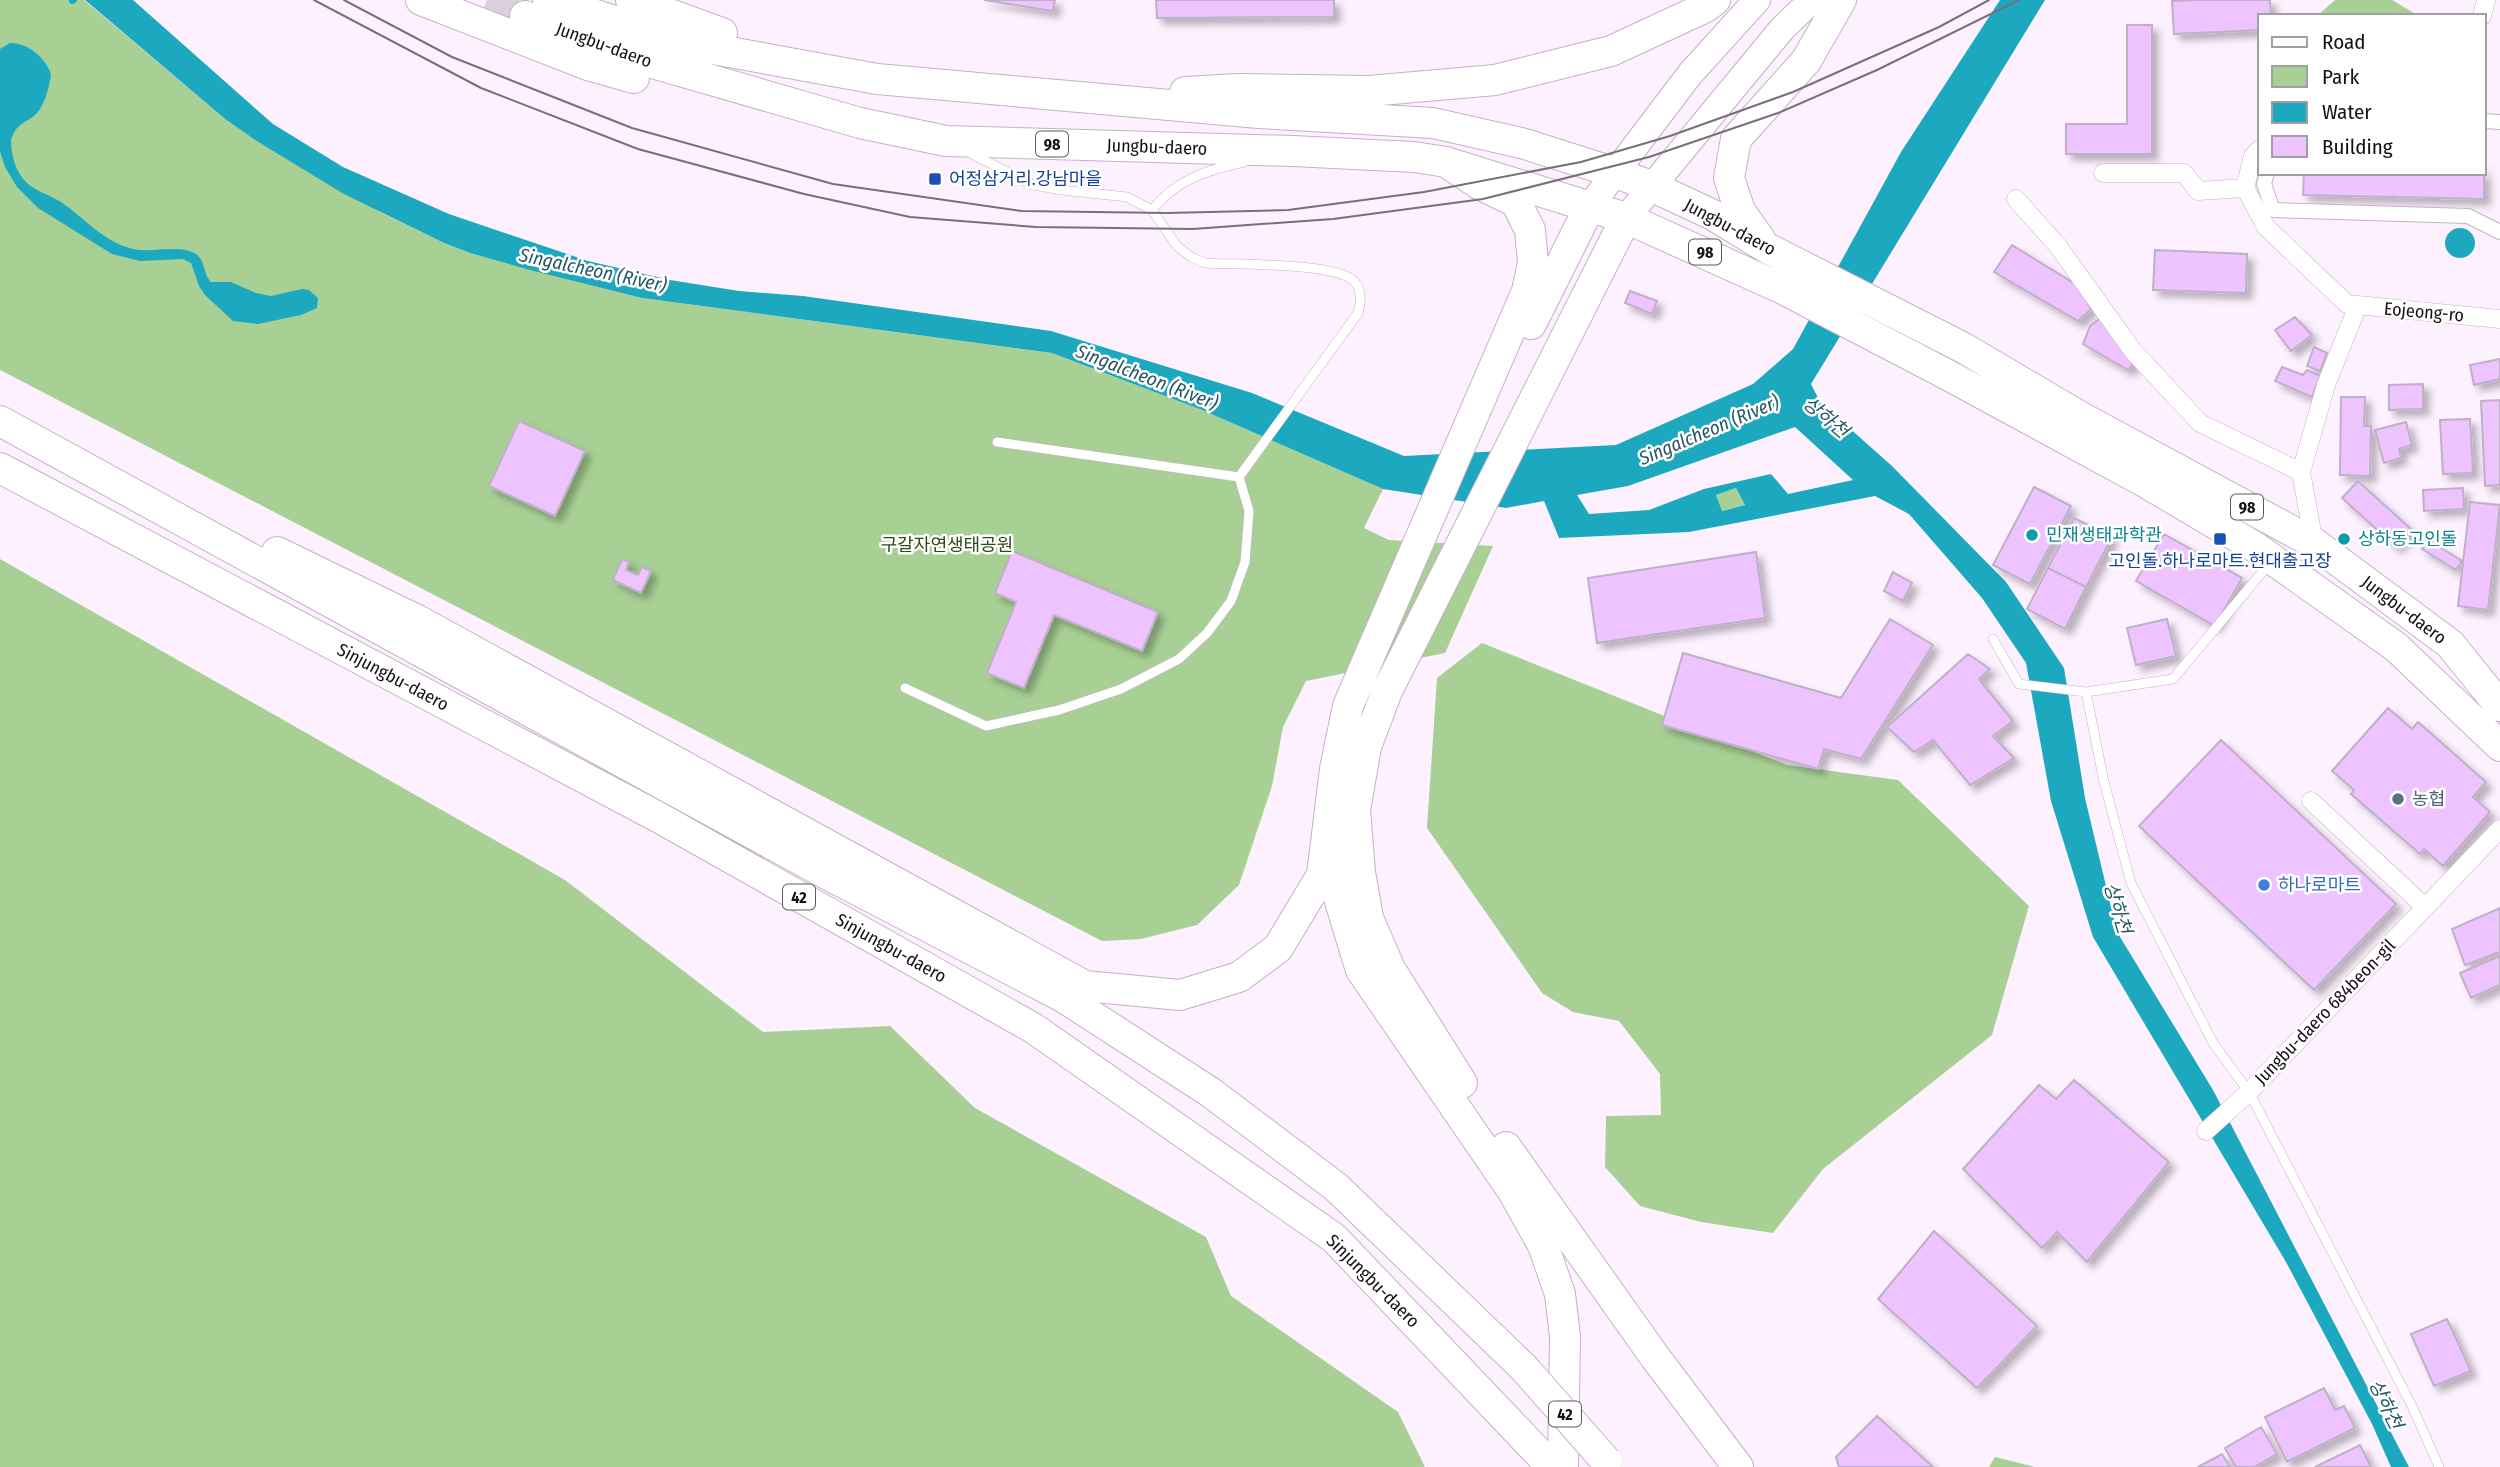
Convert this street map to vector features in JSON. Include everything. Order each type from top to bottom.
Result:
[{"type":"main road","points":[[421,0],[588,65],[829,132],[946,141]]},
{"type":"main road","points":[[631,0],[697,26],[877,79]]},
{"type":"main road","points":[[1073,98],[1239,89],[1369,91],[1495,80],[1611,51],[1704,8],[1715,0]]},
{"type":"main road","points":[[1404,578],[1590,206],[1690,74],[1758,0]]},
{"type":"main road","points":[[1738,1467],[1655,1357],[1464,1086],[1390,969],[1368,918],[1360,872],[1355,810],[1366,747],[1387,691],[1626,218],[1782,29],[1812,0]]},
{"type":"main road","points":[[1767,248],[1740,211],[1729,178],[1736,139],[1806,61],[1841,0]]},
{"type":"main road","name":"Jungbu-daero","points":[[537,8],[618,53],[860,122],[946,141],[1293,151],[1414,158],[1446,162],[1626,218],[1783,289],[2143,481],[2272,560],[2396,647],[2500,746]]},
{"type":"main road","name":"Jungbu-daero","points":[[537,8],[691,45],[877,79],[1259,113],[1433,122],[1525,144],[1616,173],[1713,215],[1767,248],[1962,347],[2079,416],[2314,543],[2451,644],[2500,706]]},
{"type":"main road","points":[[0,419],[419,621],[1085,986],[1180,995],[1239,977],[1278,948],[1322,876],[1335,769],[1348,706],[1527,291],[1533,263],[1530,228],[1516,202],[1479,184],[1446,162]]},
{"type":"main road","name":"Sinjungbu-daero","points":[[0,419],[823,873],[1063,998],[1210,1092],[1336,1187],[1524,1368],[1608,1464]]},
{"type":"main road","name":"Sinjungbu-daero","points":[[0,468],[658,817],[1033,1028],[1334,1238],[1552,1467]]},
{"type":"main road","points":[[1335,769],[1339,898],[1361,970],[1512,1190],[1543,1245],[1560,1294],[1565,1336],[1563,1467]]},
{"type":"main road","points":[[1655,1357],[1711,1467]]},
{"type":"street","points":[[2258,151],[2253,156],[2245,188],[2266,227],[2353,305],[2301,472],[2314,543]]},
{"type":"street","points":[[2103,173],[2184,173],[2198,191],[2245,188]]},
{"type":"street","points":[[2266,175],[2264,184],[2273,210],[2467,212],[2500,232]]},
{"type":"street","points":[[2015,199],[2057,246],[2133,351],[2200,424],[2301,472]]},
{"type":"street","name":"Eojeong-ro","points":[[2353,305],[2500,319]]},
{"type":"street","points":[[2451,644],[2500,681]]},
{"type":"street","points":[[2311,801],[2425,907]]},
{"type":"street","name":"Jungbu-daero 684beon-gil","points":[[2249,1092],[2500,828]]},
{"type":"street","points":[[2206,1131],[2249,1092]]},
{"type":"lane","points":[[946,141],[1033,185],[1127,197],[1152,210],[1177,246],[1191,257],[1205,263],[1324,269],[1344,274],[1356,283],[1362,300],[1358,313],[1239,477]]},
{"type":"lane","points":[[1152,210],[1164,195],[1203,171],[1293,151]]},
{"type":"lane","points":[[997,442],[1239,477]]},
{"type":"lane","points":[[905,688],[986,726],[1059,710],[1121,689],[1179,659],[1207,634],[1231,600],[1245,562],[1249,510],[1239,477]]},
{"type":"lane","points":[[1993,639],[2019,684],[2086,692],[2173,679],[2272,560]]},
{"type":"lane","points":[[2086,692],[2104,782],[2131,883],[2213,1043],[2249,1092]]},
{"type":"lane","name":"Jungbu-daero 684beon-gil","points":[[2249,1092],[2412,1406],[2439,1467]]},
{"type":"green space","name":"구갈자연생태공원","points":[[0,0],[84,0],[225,119],[255,140],[384,214],[470,253],[642,298],[1052,353],[1202,410],[1383,489],[1364,528],[1389,540],[1493,546],[1445,653],[1306,681],[1283,727],[1272,786],[1239,885],[1197,925],[1141,939],[1102,941],[0,370]]},
{"type":"green space","points":[[2335,0],[2392,0],[2416,14],[2319,14]]},
{"type":"green space","points":[[1736,488],[1745,505],[1721,511],[1716,495]]},
{"type":"green space","points":[[0,559],[565,880],[763,1032],[890,1026],[975,1108],[1206,1237],[1231,1296],[1398,1412],[1425,1467],[0,1467]]},
{"type":"green space","points":[[1482,643],[1787,765],[1898,780],[2029,906],[1992,1035],[1823,1169],[1773,1233],[1701,1222],[1640,1206],[1605,1167],[1606,1116],[1661,1115],[1660,1074],[1619,1021],[1573,1012],[1542,993],[1427,828],[1437,678]]},
{"type":"green space","points":[[1995,1457],[2035,1467],[1989,1467]]},
{"type":"water","points":[[85,0],[133,0],[273,124],[343,167],[449,214],[588,261],[670,280],[739,291],[803,296],[1051,331],[1252,393],[1404,456],[1616,445],[1753,384],[1793,349],[1901,152],[2000,0],[2045,0],[1811,384],[1820,402],[1892,466],[2006,582],[2064,668],[2085,798],[2117,932],[2213,1090],[2409,1467],[2391,1467],[2372,1424],[2286,1262],[2093,937],[2051,801],[2026,663],[1982,598],[1909,514],[1875,496],[1689,532],[1559,538],[1544,501],[1506,508],[1383,489],[1202,410],[1052,353],[642,298],[470,253],[344,194],[225,119]],"holes":[[[1795,427],[1853,480],[1788,494],[1771,474],[1704,489],[1649,510],[1589,514],[1577,495],[1628,486]],[[1736,488],[1745,505],[1722,511],[1716,495]]]},
{"type":"water","points":[[10,43],[23,45],[35,52],[45,62],[51,74],[41,108],[19,126],[11,140],[16,166],[27,184],[61,202],[112,241],[140,250],[179,249],[192,252],[202,261],[211,282],[231,282],[256,293],[271,296],[309,290],[318,298],[317,308],[301,315],[258,324],[233,321],[205,295],[191,263],[183,259],[140,261],[112,254],[38,208],[17,187],[5,167],[0,151],[0,49]]},
{"type":"water","points":[[2460,228],[2466,229],[2474,237],[2474,249],[2466,257],[2460,258],[2454,257],[2446,249],[2445,243],[2446,237],[2454,229]]},
{"type":"building","points":[[984,0],[1055,0],[1053,11]]},
{"type":"building","points":[[1156,0],[1334,0],[1334,17],[1157,18]]},
{"type":"building","points":[[2270,0],[2271,14],[2258,14],[2258,30],[2174,34],[2172,1]]},
{"type":"building","points":[[2127,25],[2152,25],[2152,154],[2066,154],[2066,124],[2127,124]]},
{"type":"building","points":[[2304,175],[2484,175],[2484,199],[2303,195]]},
{"type":"building","points":[[2012,245],[2080,287],[2091,309],[2078,321],[1994,272]]},
{"type":"building","points":[[2155,250],[2247,254],[2246,293],[2153,290]]},
{"type":"building","points":[[1630,291],[1657,301],[1652,314],[1625,303]]},
{"type":"building","points":[[2102,317],[2135,361],[2128,370],[2083,344],[2090,326]]},
{"type":"building","points":[[2295,317],[2312,335],[2291,351],[2275,330]]},
{"type":"building","points":[[2314,347],[2327,353],[2320,371],[2307,366]]},
{"type":"building","points":[[2500,359],[2500,379],[2474,385],[2470,365]]},
{"type":"building","points":[[2282,367],[2303,375],[2307,370],[2320,376],[2312,397],[2275,381]]},
{"type":"building","points":[[2423,384],[2423,409],[2389,410],[2389,385]]},
{"type":"building","points":[[2341,397],[2365,397],[2364,426],[2371,426],[2370,476],[2340,475]]},
{"type":"building","points":[[2500,400],[2500,485],[2485,486],[2481,401]]},
{"type":"building","points":[[2470,419],[2473,473],[2443,474],[2440,420]]},
{"type":"building","points":[[519,421],[585,451],[555,516],[489,486]]},
{"type":"building","points":[[2406,422],[2412,445],[2399,449],[2401,458],[2384,463],[2375,430]]},
{"type":"building","points":[[2358,481],[2412,530],[2396,547],[2342,498]]},
{"type":"building","name":"민재생태과학관","points":[[2034,487],[2071,506],[2030,584],[1993,565]]},
{"type":"building","points":[[2463,488],[2464,509],[2424,511],[2423,490]]},
{"type":"building","points":[[2470,502],[2500,505],[2488,610],[2458,606]]},
{"type":"building","points":[[2074,518],[2112,537],[2086,587],[2048,568]]},
{"type":"building","points":[[2164,534],[2242,578],[2215,626],[2136,581]]},
{"type":"building","points":[[2419,534],[2462,561],[2456,570],[2422,549],[2425,544],[2417,540]]},
{"type":"building","points":[[1012,551],[1158,612],[1142,651],[1054,615],[1024,688],[987,673],[1016,602],[995,593]]},
{"type":"building","points":[[1756,552],[1765,618],[1597,643],[1588,578]]},
{"type":"building","points":[[622,559],[629,562],[626,570],[638,575],[642,567],[651,571],[641,593],[613,580]]},
{"type":"building","points":[[2048,568],[2086,587],[2065,629],[2027,609]]},
{"type":"building","points":[[1893,572],[1912,583],[1903,601],[1884,591]]},
{"type":"building","points":[[1890,619],[1933,645],[1861,759],[1824,749],[1818,769],[1662,725],[1683,653],[1841,698]]},
{"type":"building","points":[[2167,619],[2176,656],[2136,665],[2127,628]]},
{"type":"building","points":[[1968,654],[1990,669],[1979,679],[2013,721],[1993,736],[2014,758],[1970,785],[1933,740],[1914,752],[1887,727]]},
{"type":"building","points":[[2388,708],[2412,729],[2418,722],[2486,782],[2473,797],[2490,812],[2443,866],[2424,849],[2420,854],[2351,794],[2354,790],[2332,771]]},
{"type":"building","points":[[2221,740],[2396,904],[2314,990],[2139,826]]},
{"type":"building","points":[[2500,908],[2500,952],[2465,965],[2452,929]]},
{"type":"building","points":[[2500,956],[2500,985],[2471,998],[2460,973]]},
{"type":"building","points":[[2074,1080],[2169,1162],[2087,1262],[2057,1232],[2042,1248],[1963,1169],[2039,1085],[2056,1099]]},
{"type":"building","points":[[1934,1231],[2037,1326],[1977,1388],[1878,1299]]},
{"type":"building","points":[[2447,1319],[2471,1371],[2434,1386],[2411,1334]]},
{"type":"building","points":[[2324,1388],[2335,1410],[2344,1406],[2355,1428],[2287,1462],[2265,1417]]},
{"type":"building","points":[[1877,1416],[1933,1467],[1839,1467],[1836,1457]]},
{"type":"building","points":[[2261,1427],[2277,1454],[2254,1467],[2236,1467],[2225,1448]]},
{"type":"building","points":[[2360,1445],[2371,1467],[2315,1467]]},
{"type":"building","points":[[2222,1454],[2230,1467],[2198,1467]]},
{"type":"tunnel","points":[[487,0],[525,16]]},
{"type":"tram line","points":[[314,0],[481,88],[638,149],[804,194],[910,217],[1036,227],[1193,229],[1333,219],[1483,199],[1649,157],[1778,113],[1877,70],[2019,0]]},
{"type":"tram line","points":[[344,0],[452,57],[632,128],[833,184],[1022,211],[1167,213],[1288,210],[1424,192],[1581,162],[1670,136],[1793,92],[1939,27],[1989,0]]},
{"type":"place","name":"어정삼거리.강남마을","points":[[935,179]]},
{"type":"place","name":"민재생태과학관","points":[[2032,535]]},
{"type":"place","name":"고인돌.하나로마트.현대출고장","points":[[2220,539]]},
{"type":"place","name":"상하동고인돌","points":[[2344,539]]},
{"type":"place","name":"농협","points":[[2398,799]]},
{"type":"place","name":"하나로마트","points":[[2264,885]]},
{"type":"water label","name":"Singalcheon (River)","points":[[593,270]]},
{"type":"water label","name":"Singalcheon (River)","points":[[1147,377]]},
{"type":"water label","name":"상하천","points":[[1826,417]]},
{"type":"water label","name":"Singalcheon (River)","points":[[1709,430]]},
{"type":"water label","name":"상하천","points":[[2118,908]]},
{"type":"water label","name":"상하천","points":[[2386,1404]]}]
